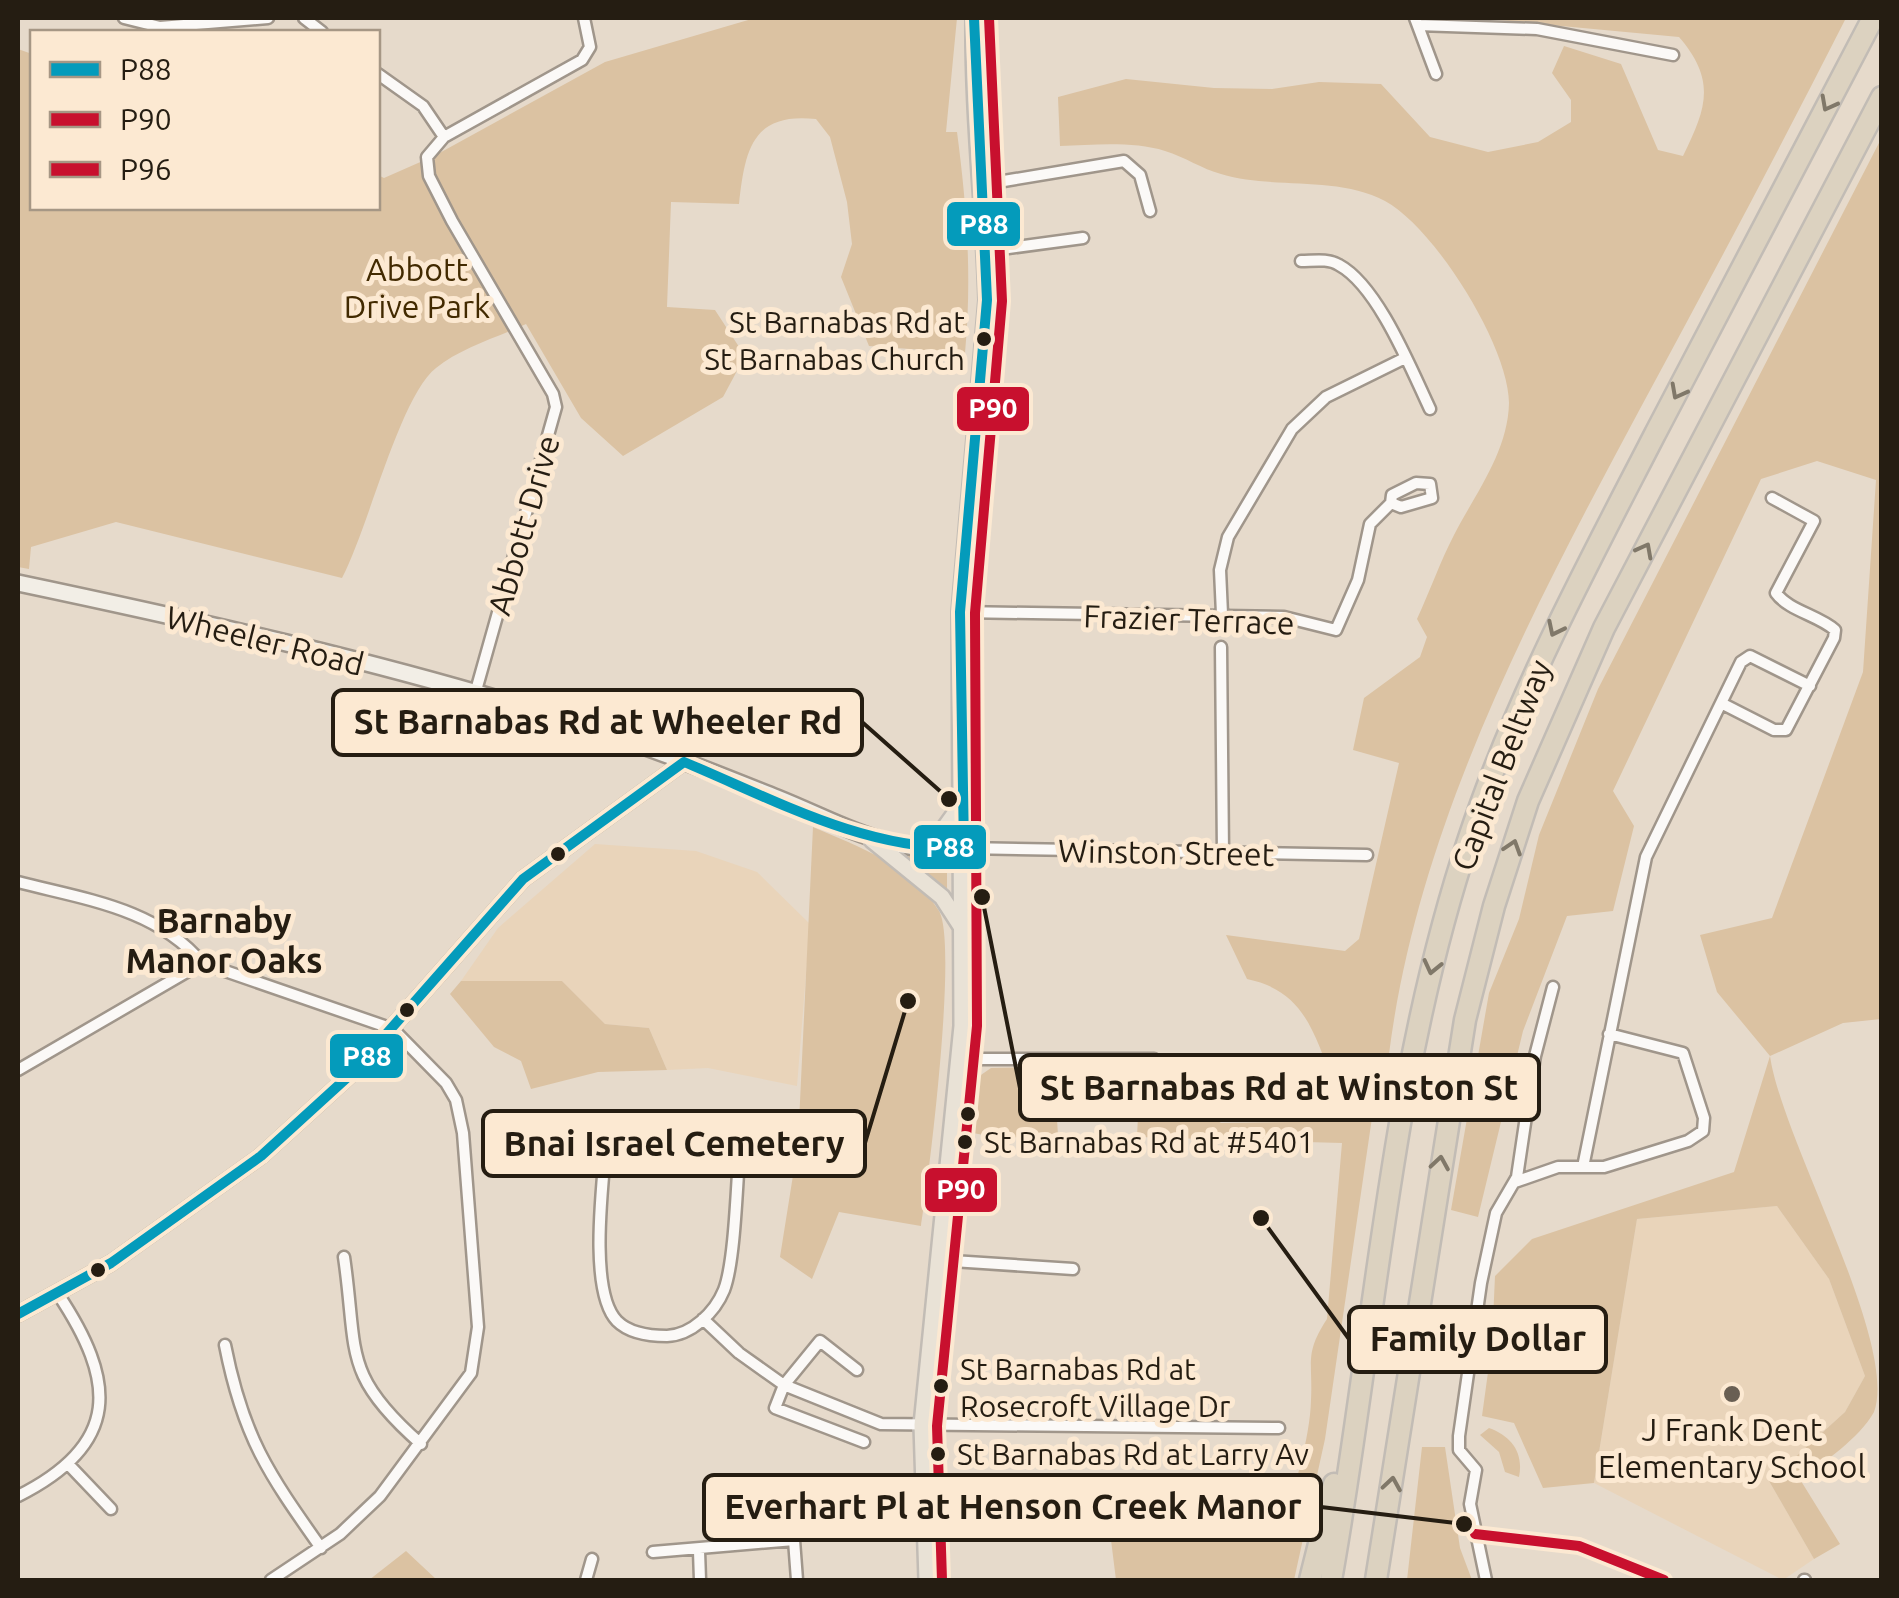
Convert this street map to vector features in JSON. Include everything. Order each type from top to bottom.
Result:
[{"type":"highway","name":"Capital Beltway","points":[[1331,1580],[1390,1202],[1436,948],[1468,839],[1511,726],[1566,605],[1873,18]]},
{"type":"highway","name":"Capital Beltway","points":[[1376,1580],[1454,1078],[1479,961],[1518,830],[1550,747],[1604,628],[1882,97]]},
{"type":"highway","points":[[1310,1580],[1390,1202]]},
{"type":"main road","points":[[927,1580],[922,1424],[960,1059],[964,801],[960,612],[983,363],[988,251],[980,185],[974,18]]},
{"type":"main road","name":"Wheeler Road","points":[[18,583],[207,625],[568,720],[684,762],[872,840],[919,849],[964,848]]},
{"type":"main road","points":[[919,849],[941,833],[964,801]]},
{"type":"main road","points":[[872,840],[942,897],[964,932]]},
{"type":"street","points":[[124,18],[159,30],[268,18]]},
{"type":"street","points":[[380,75],[423,106],[444,137],[573,66],[590,47],[584,18]]},
{"type":"street","points":[[1436,74],[1416,21],[1536,29],[1673,55]]},
{"type":"street","name":"Abbott Drive","points":[[444,137],[430,148],[428,170],[438,195],[556,407],[475,694]]},
{"type":"street","points":[[980,185],[1124,160],[1140,175],[1150,211]]},
{"type":"street","points":[[988,251],[1082,238]]},
{"type":"street","points":[[1300,261],[1333,262],[1358,280],[1376,304],[1430,410]]},
{"type":"street","points":[[1222,614],[1220,570],[1228,537],[1292,429],[1326,397],[1403,359]]},
{"type":"street","points":[[1721,703],[1780,732],[1791,724],[1835,630],[1780,599],[1776,588],[1814,521],[1772,498]]},
{"type":"street","name":"Frazier Terrace","points":[[960,612],[1222,614],[1284,617],[1336,630],[1358,580],[1370,524],[1391,503]]},
{"type":"street","points":[[1221,647],[1223,853]]},
{"type":"street","points":[[1584,1167],[1646,858],[1740,662],[1750,656],[1810,686]]},
{"type":"street","points":[[18,1314],[140,1244],[261,1156],[393,1030],[523,879],[684,762]]},
{"type":"street","name":"Winston Street","points":[[964,848],[1367,854]]},
{"type":"street","points":[[18,882],[152,921],[180,940],[202,963],[393,1030],[446,1083],[456,1100],[472,1231],[478,1328],[471,1373],[421,1444],[364,1512],[321,1548],[271,1580]]},
{"type":"street","points":[[18,1070],[202,963]]},
{"type":"street","points":[[1486,1580],[1470,1497],[1476,1470],[1458,1445],[1496,1213],[1515,1182],[1535,1056],[1554,987]]},
{"type":"street","points":[[1515,1182],[1547,1168],[1604,1167],[1688,1140],[1703,1131],[1705,1124],[1683,1053],[1609,1034]]},
{"type":"street","points":[[960,1059],[1154,1059]]},
{"type":"street","points":[[604,1170],[586,1168],[588,1132],[607,1132],[602,1263],[613,1315],[635,1332],[679,1334],[703,1319],[720,1297],[728,1273],[742,1130]]},
{"type":"street","points":[[344,1257],[360,1375],[382,1407],[421,1444]]},
{"type":"street","points":[[938,1260],[1073,1269]]},
{"type":"street","points":[[18,1496],[69,1466],[96,1418],[100,1381],[88,1341],[58,1294]]},
{"type":"street","points":[[703,1319],[738,1353],[784,1385],[866,1419],[903,1425],[1278,1428]]},
{"type":"street","points":[[857,1370],[820,1340],[784,1385],[775,1408],[864,1442]]},
{"type":"street","points":[[225,1345],[235,1397],[254,1447],[321,1548]]},
{"type":"street","points":[[69,1466],[111,1509]]},
{"type":"street","points":[[1475,1534],[1578,1546],[1664,1580]]},
{"type":"street","points":[[652,1552],[794,1540],[797,1580]]},
{"type":"street","points":[[698,1550],[700,1580]]},
{"type":"street","points":[[586,1580],[592,1559]]},
{"type":"shaded area","points":[[595,844],[696,851],[757,872],[810,924],[797,1086],[708,1068],[667,1070],[649,1028],[605,1024],[562,981],[461,981],[498,928]]},
{"type":"shaded area","name":"J Frank Dent Elementary School","points":[[1777,1206],[1829,1279],[1865,1376],[1845,1412],[1769,1481],[1814,1559],[1783,1580],[1594,1483],[1637,1219]]},
{"type":"green space","name":"Abbott Drive Park","points":[[755,18],[957,18],[946,132],[957,132],[963,188],[968,270],[965,353],[869,346],[841,277],[852,244],[847,202],[830,137],[816,119],[795,118],[765,129],[756,139],[745,167],[739,204],[671,202],[667,307],[715,310],[745,356],[723,397],[623,456],[581,418],[526,324],[456,355],[436,368],[423,383],[397,434],[342,578],[116,522],[31,547],[29,569],[18,567],[18,49],[30,53],[30,210],[380,210],[380,176],[384,178],[434,156],[605,62]]},
{"type":"green space","points":[[1477,18],[1846,18],[1560,561],[1485,720],[1453,802],[1425,885],[1404,969],[1389,1054],[1380,1063],[1325,1439],[1294,1580],[1116,1580],[1111,1540],[1128,1509],[1190,1511],[1286,1523],[1308,1431],[1312,1350],[1327,1319],[1342,1143],[1137,1137],[1140,1074],[1173,1068],[1202,1073],[1201,1110],[1221,1123],[1292,1122],[1333,1081],[1304,1016],[1282,993],[1247,979],[1226,935],[1345,951],[1359,939],[1399,763],[1353,750],[1364,698],[1420,657],[1427,637],[1417,619],[1449,545],[1497,455],[1509,403],[1497,352],[1466,291],[1425,236],[1385,201],[1346,188],[1241,179],[1153,148],[1113,144],[1060,146],[1058,97],[1126,79],[1214,88],[1272,89],[1319,82],[1381,84],[1430,137],[1488,152],[1538,142],[1571,122],[1571,100],[1552,73],[1564,46],[1621,64],[1658,150],[1683,156],[1704,95],[1699,68],[1679,37]]},
{"type":"green space","points":[[1881,139],[1881,1019],[1843,1023],[1770,1056],[1717,992],[1700,935],[1772,918],[1863,672],[1876,480],[1817,461],[1761,479],[1613,791],[1634,826],[1613,911],[1567,916],[1523,1031],[1478,1217],[1451,1210],[1489,993],[1519,919],[1539,835],[1598,689]]},
{"type":"green space","points":[[813,827],[883,859],[914,881],[939,911],[945,967],[940,1062],[921,1226],[839,1212],[812,1279],[780,1257],[798,1144]]},
{"type":"green space","points":[[904,856],[947,857],[947,890],[945,892]]},
{"type":"green space","points":[[461,981],[562,981],[605,1024],[649,1028],[667,1070],[598,1072],[531,1089],[521,1061],[494,1047],[450,994]]},
{"type":"green space","points":[[1770,1056],[1779,1093],[1855,1291],[1870,1339],[1877,1380],[1874,1412],[1867,1422],[1801,1481],[1840,1544],[1814,1559],[1769,1481],[1845,1412],[1865,1376],[1829,1279],[1777,1206],[1637,1219],[1594,1483],[1543,1488],[1514,1423],[1482,1416],[1492,1343],[1495,1276],[1532,1239],[1734,1172]]},
{"type":"green space","points":[[1054,1067],[1058,1136],[999,1138],[973,1133],[978,1077],[991,1068]]},
{"type":"green space","points":[[1489,1428],[1514,1446],[1520,1460],[1519,1477],[1505,1472],[1499,1452],[1480,1435]]},
{"type":"green space","points":[[1422,1447],[1445,1447],[1460,1548],[1472,1580],[1407,1580]]},
{"type":"green space","points":[[406,1551],[437,1580],[369,1580]]},
{"type":"transit line","name":"P88","points":[[684,762],[855,832],[891,841],[964,848],[960,612],[987,300],[974,18]]},
{"type":"transit line","name":"P90","points":[[942,1580],[937,1426],[977,1026],[975,613],[1002,301],[989,18]]},
{"type":"transit line","name":"P88","points":[[18,1314],[111,1263],[261,1156],[351,1074],[523,879],[684,762]]},
{"type":"transit line","name":"P96","points":[[1475,1534],[1579,1546],[1664,1580]]},
{"type":"place","name":"St Barnabas Rd at St Barnabas Church","points":[[984,339]]},
{"type":"place","name":"St Barnabas Rd at Wheeler Rd","points":[[949,799]]},
{"type":"place","name":"St Barnabas Rd at Winston St","points":[[982,897]]},
{"type":"place","name":"Bnai Israel Cemetery","points":[[908,1001]]},
{"type":"place","name":"St Barnabas Rd at #5401","points":[[965,1142]]},
{"type":"place","name":"Family Dollar","points":[[1261,1218]]},
{"type":"place","name":"St Barnabas Rd at Rosecroft Village Dr","points":[[941,1386]]},
{"type":"place","name":"J Frank Dent Elementary School","points":[[1732,1394]]},
{"type":"place","name":"St Barnabas Rd at Larry Av","points":[[938,1454]]},
{"type":"place","name":"Everhart Pl at Henson Creek Manor","points":[[1464,1524]]},
{"type":"district","name":"Barnaby Manor Oaks","points":[[224,940]]}]
